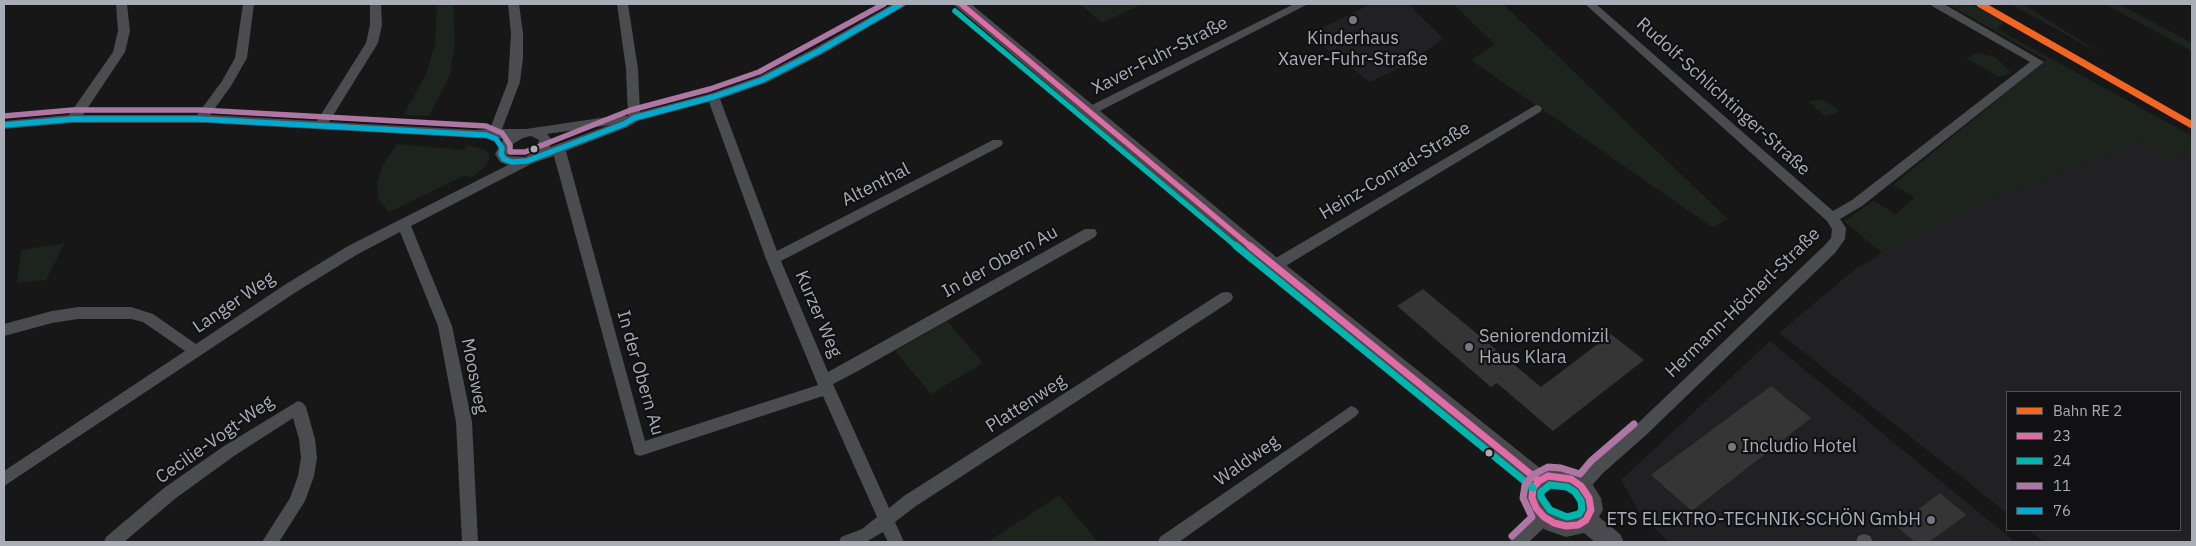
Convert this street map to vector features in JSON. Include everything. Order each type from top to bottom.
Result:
[{"type":"street","points":[[73,119],[119,52],[124,31],[120,4]]},
{"type":"street","points":[[200,119],[227,83],[241,58],[249,4]]},
{"type":"street","points":[[320,126],[372,43],[376,25],[376,4]]},
{"type":"street","points":[[490,135],[514,82],[517,41],[513,4]]},
{"type":"street","points":[[4,126],[73,119],[200,119],[490,135],[530,132],[634,118],[632,69],[622,4]]},
{"type":"street","name":"Langer Weg","points":[[4,479],[196,351],[353,250],[530,160],[624,124],[634,118],[713,96],[776,73],[901,4]]},
{"type":"street","points":[[961,4],[1274,266],[1538,481]]},
{"type":"street","name":"Xaver-Fuhr-Straße","points":[[1088,112],[1302,4]]},
{"type":"street","name":"Rudolf-Schlichtinger-Straße","points":[[1590,4],[1832,218]]},
{"type":"street","name":"Hermann-Höcherl-Straße","points":[[1581,486],[1597,468],[1640,431],[1830,249],[1838,239],[1839,228],[1832,218],[1857,204],[2038,62],[1936,4]]},
{"type":"street","name":"Kurzer Weg","points":[[713,96],[773,259],[825,384],[896,542]]},
{"type":"street","name":"Heinz-Conrad-Straße","points":[[1274,266],[1536,109]]},
{"type":"street","points":[[490,135],[496,139],[503,153],[512,162],[530,160],[540,154],[546,144],[542,136],[530,132],[512,138],[503,153],[496,178]]},
{"type":"street","name":"Altenthal","points":[[773,259],[997,143]]},
{"type":"street","name":"In der Obern Au","points":[[559,150],[640,449],[825,384],[850,368],[1090,233]]},
{"type":"street","name":"Moosweg","points":[[404,224],[445,326],[464,422],[470,542]]},
{"type":"street","name":"Plattenweg","points":[[847,542],[868,534],[910,500],[1226,297]]},
{"type":"street","points":[[4,330],[52,317],[78,314],[131,314],[148,318],[196,351]]},
{"type":"street","name":"Cecilie-Vogt-Weg","points":[[112,542],[170,493],[229,451],[298,407],[307,439],[309,458],[306,476],[297,500],[270,542]]},
{"type":"street","name":"Waldweg","points":[[1166,542],[1351,412]]},
{"type":"street","points":[[1548,476],[1571,479],[1581,486],[1589,498],[1591,510],[1586,520],[1578,525],[1566,526],[1554,523],[1536,508],[1532,498],[1533,488],[1538,481],[1548,476]]},
{"type":"street","points":[[1518,542],[1544,516]]},
{"type":"street","points":[[1586,520],[1612,542]]},
{"type":"shaded area","points":[[437,4],[453,4],[455,43],[450,75],[429,116],[403,115],[426,75],[435,45]]},
{"type":"shaded area","points":[[1080,4],[1142,4],[1102,23]]},
{"type":"shaded area","points":[[1371,4],[1408,4],[1444,39],[1407,64],[1370,82],[1308,35]]},
{"type":"shaded area","points":[[1453,4],[1503,4],[1728,219],[1712,227],[1471,60],[1495,44]]},
{"type":"shaded area","points":[[1948,4],[1972,4],[2004,22],[1997,29],[2192,136],[2192,149],[2175,160],[2140,141],[1984,202],[1882,253],[1844,221],[1874,201],[1896,214],[1915,197],[1893,185],[2046,60]]},
{"type":"shaded area","points":[[2011,4],[2023,4],[2106,57]]},
{"type":"shaded area","points":[[2105,4],[2119,4],[2192,43],[2192,51]]},
{"type":"shaded area","points":[[1978,53],[1995,57],[2012,73],[1999,77],[1966,58]]},
{"type":"shaded area","points":[[1823,100],[1840,111],[1825,116],[1808,101]]},
{"type":"shaded area","points":[[2140,141],[2175,160],[2192,149],[2192,542],[2044,542],[2030,531],[2181,531],[2181,391],[2006,391],[2006,512],[1779,333],[1854,270],[1882,253],[1984,202]]},
{"type":"shaded area","points":[[397,144],[463,150],[468,145],[486,150],[489,154],[489,159],[486,166],[472,177],[463,176],[389,212],[378,198],[377,183],[383,165]]},
{"type":"shaded area","points":[[65,243],[46,280],[17,283],[21,250]]},
{"type":"shaded area","points":[[947,321],[983,363],[931,394],[895,351]]},
{"type":"shaded area","points":[[1770,341],[2015,542],[1669,542],[1642,517],[1621,480]]},
{"type":"shaded area","points":[[1059,495],[1098,542],[988,542]]},
{"type":"building","name":"Seniorendomizil Haus Klara","points":[[1423,289],[1541,387],[1611,334],[1644,360],[1553,431],[1497,383],[1491,387],[1397,306]]},
{"type":"building","name":"Includio Hotel","points":[[1771,386],[1811,418],[1692,511],[1651,475]]},
{"type":"building","name":"ETS ELEKTRO-TECHNIK-SCHÖN GmbH","points":[[1940,493],[1966,515],[1929,542],[1915,542],[1896,526]]},
{"type":"transit line","name":"11","points":[[4,116],[73,110],[200,110],[486,126],[502,133],[510,145],[510,152],[525,152],[620,116],[631,110],[710,89],[759,72],[884,4]]},
{"type":"transit line","name":"76","points":[[4,125],[73,119],[200,119],[486,135],[496,139],[502,148],[501,154],[504,159],[512,162],[527,161],[624,124],[634,118],[713,97],[762,80],[819,51],[901,4]]},
{"type":"transit line","name":"23","points":[[961,4],[1274,266],[1539,481]]},
{"type":"transit line","points":[[1980,4],[2192,125]]},
{"type":"transit line","name":"24","points":[[955,11],[1268,273],[1533,488]]},
{"type":"transit line","name":"11","points":[[1512,536],[1532,517],[1523,498],[1525,485],[1533,475],[1548,467],[1561,468],[1580,474],[1591,461],[1634,424]]},
{"type":"transit line","name":"23","points":[[1548,476],[1571,479],[1581,486],[1589,498],[1591,510],[1586,520],[1578,525],[1566,526],[1554,523],[1544,517],[1536,508],[1532,498],[1533,488],[1539,481],[1548,476]]},
{"type":"transit line","name":"24","points":[[1550,485],[1567,487],[1575,492],[1581,501],[1582,509],[1579,514],[1567,517],[1550,510],[1541,497],[1541,492],[1550,485]]},
{"type":"place","name":"Kinderhaus Xaver-Fuhr-Straße","points":[[1353,20]]},
{"type":"place","name":"Seniorendomizil Haus Klara","points":[[1469,347]]},
{"type":"place","name":"Includio Hotel","points":[[1732,447]]},
{"type":"place","name":"ETS ELEKTRO-TECHNIK-SCHÖN GmbH","points":[[1931,520]]}]
